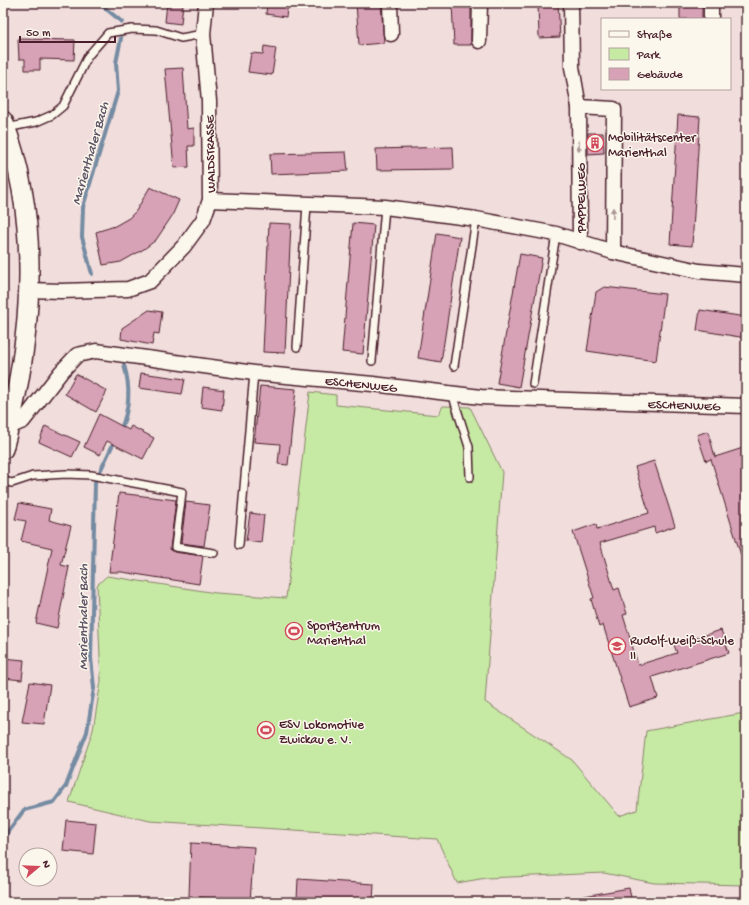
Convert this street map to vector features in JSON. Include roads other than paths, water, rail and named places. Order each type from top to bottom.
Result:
[{"type":"main road","points":[[3,449],[9,427],[27,326],[29,290],[29,261],[24,205],[15,159],[4,124]]},
{"type":"street","name":"WALDSTRASSE","points":[[29,290],[61,291],[128,289],[150,281],[184,246],[203,220],[210,200],[209,101],[203,34],[206,3]]},
{"type":"street","points":[[390,3],[391,34]]},
{"type":"street","points":[[479,41],[480,3]]},
{"type":"street","name":"PAPPELWEG","points":[[571,3],[572,67],[579,107],[580,242]]},
{"type":"street","points":[[711,3],[711,18]]},
{"type":"street","points":[[579,107],[614,109],[613,252]]},
{"type":"street","points":[[210,200],[385,207],[476,219],[556,234],[613,252],[699,271],[746,275]]},
{"type":"street","name":"ESCHENWEG","points":[[9,427],[23,421],[60,372],[77,355],[96,351],[254,373],[300,376],[502,398],[746,406]]},
{"type":"lane","points":[[4,124],[36,122],[52,115],[63,106],[88,56],[108,32],[132,29],[156,30],[181,38],[203,34]]},
{"type":"lane","points":[[297,347],[307,205]]},
{"type":"lane","name":"ESCHENWEG","points":[[372,361],[385,207]]},
{"type":"lane","points":[[454,366],[476,219]]},
{"type":"lane","points":[[533,384],[556,234]]},
{"type":"lane","points":[[239,545],[254,373]]},
{"type":"lane","points":[[453,393],[454,403],[469,447],[470,477]]},
{"type":"lane","points":[[3,481],[12,483],[33,476],[66,474],[91,475],[103,476],[182,492],[175,547],[214,553]]},
{"type":"waterway","name":"Marienthaler Bach","points":[[99,3],[122,22]]},
{"type":"waterway","name":"Marienthaler Bach","points":[[92,274],[82,237],[83,207],[118,91],[116,63],[121,38]]},
{"type":"waterway","name":"Marienthaler Bach","points":[[120,431],[128,407],[128,382],[124,365]]},
{"type":"waterway","name":"Marienthaler Bach","points":[[3,838],[24,810],[54,802],[66,786],[87,732],[94,688],[91,658],[95,482],[115,440]]},
{"type":"tram line","points":[[3,301],[7,324],[3,363]]},
{"type":"place","name":"Mobilitätscenter Marienthal","points":[[595,143]]},
{"type":"place","name":"Sportzentrum Marienthal","points":[[294,631]]},
{"type":"place","name":"Rudolf-Weiß-Schule II","points":[[617,646]]},
{"type":"place","name":"ESV Lokomotive Zwickau e. V.","points":[[266,730]]}]
